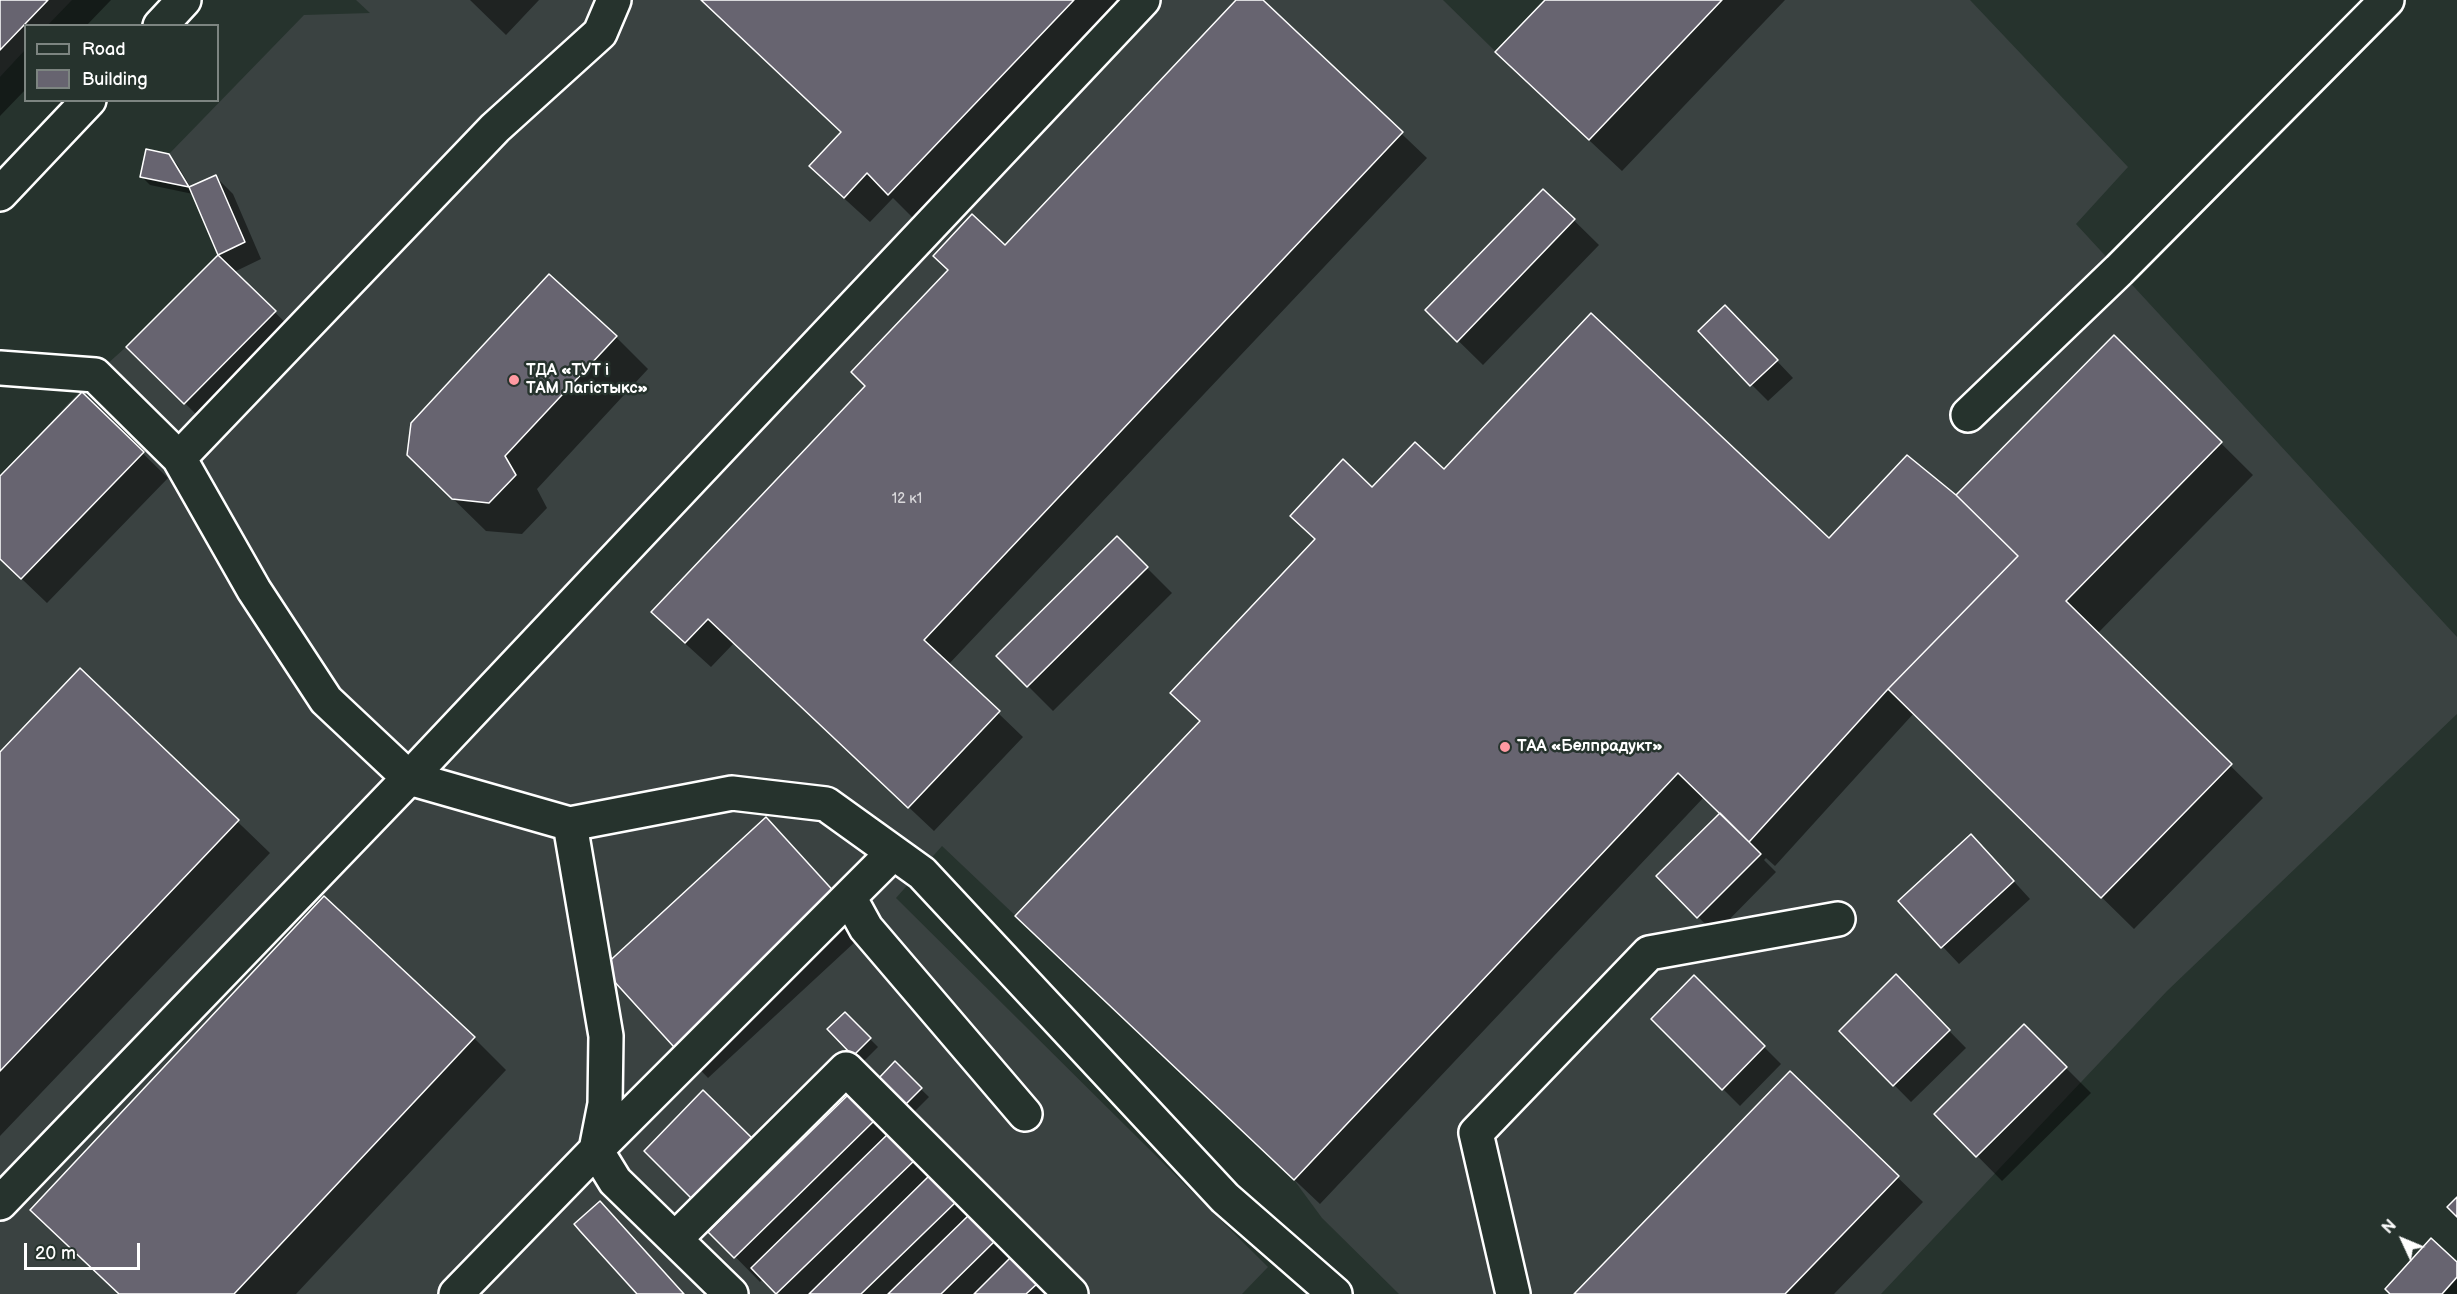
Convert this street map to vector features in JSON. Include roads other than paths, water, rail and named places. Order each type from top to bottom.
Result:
[{"type":"street","points":[[162,24],[184,0]]},
{"type":"street","points":[[178,458],[495,128],[600,33],[614,0]]},
{"type":"street","points":[[0,1203],[409,778],[1143,0]]},
{"type":"street","points":[[1968,415],[2120,270],[2387,0]]},
{"type":"street","points":[[0,194],[87,102]]},
{"type":"street","points":[[0,368],[95,375],[178,458],[254,590],[326,700],[409,778],[570,825],[732,793],[826,804],[922,873],[1225,1198],[1335,1294]]},
{"type":"street","points":[[570,825],[606,1036],[605,1104],[596,1150],[615,1181],[731,1294]]},
{"type":"street","points":[[456,1294],[596,1150],[894,853]]},
{"type":"street","points":[[849,897],[866,928],[1025,1114]]},
{"type":"street","points":[[1513,1294],[1476,1132],[1649,953],[1838,919]]},
{"type":"street","points":[[675,1239],[846,1069],[1071,1294]]},
{"type":"place","name":"ТДА «ТУТ і ТАМ Лагістыкс»","points":[[514,380]]},
{"type":"place","name":"ТАА «Белпрадукт»","points":[[1505,747]]}]
